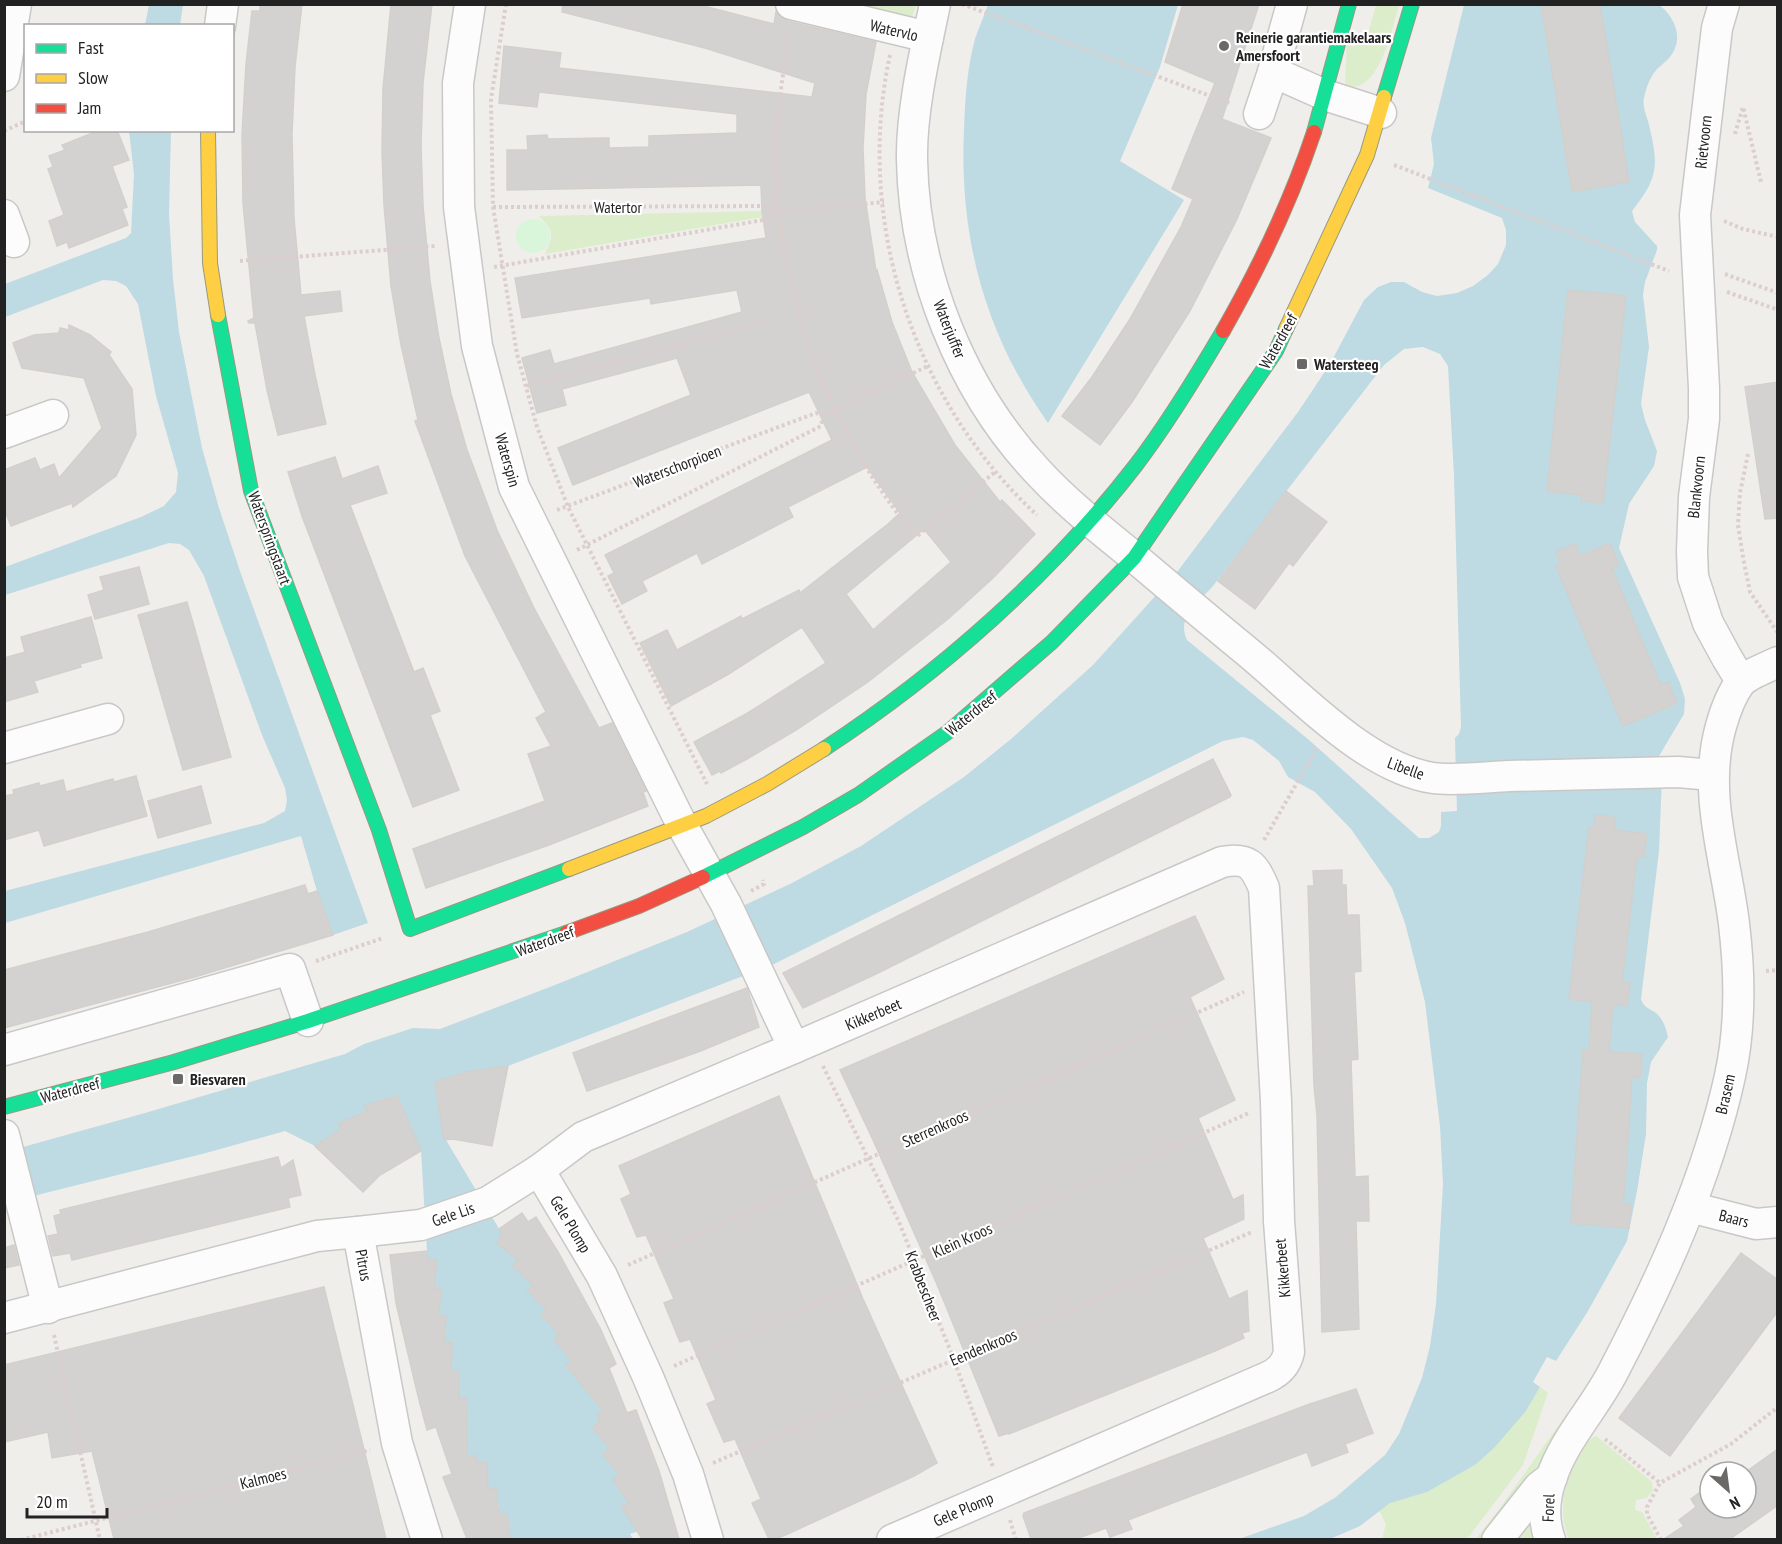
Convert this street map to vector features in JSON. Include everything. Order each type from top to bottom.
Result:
[{"type":"street","points":[[4,76],[16,4]]},
{"type":"street","points":[[220,24],[223,4]]},
{"type":"street","name":"Waterspin","points":[[470,4],[458,83],[459,207],[477,346],[514,487],[683,826],[710,874]]},
{"type":"street","name":"Waterjuffer","points":[[935,4],[918,98],[912,157],[921,242],[932,285],[958,352],[978,390],[1016,447],[1039,474],[1134,558]]},
{"type":"street","points":[[1259,114],[1274,72],[1292,4]]},
{"type":"street","points":[[410,929],[683,826],[719,809],[820,753],[882,711],[948,658],[1008,605],[1089,520],[1161,432],[1221,335],[1282,214],[1314,136],[1336,62],[1349,4]]},
{"type":"street","name":"Waterdreef","points":[[4,1107],[174,1062],[308,1021],[545,942],[639,906],[710,874],[803,827],[858,795],[948,732],[1052,642],[1134,558],[1276,351],[1367,155],[1412,4]]},
{"type":"street","name":"Rietvoorn","points":[[1698,273],[1695,215],[1717,28],[1724,4]]},
{"type":"street","name":"Watervlo","points":[[793,5],[928,38]]},
{"type":"street","points":[[1274,72],[1325,95],[1381,113]]},
{"type":"street","name":"Waterspringstaart","points":[[208,132],[210,263],[214,299],[251,491],[379,830],[410,929]]},
{"type":"street","name":"Blankvoorn","points":[[1698,273],[1704,419],[1692,525],[1693,577],[1708,623],[1742,681]]},
{"type":"street","points":[[4,433],[53,415]]},
{"type":"street","name":"Libelle","points":[[1134,558],[1332,724],[1388,764],[1434,778],[1678,772],[1712,775]]},
{"type":"street","points":[[1742,681],[1778,662]]},
{"type":"street","name":"Brasem","points":[[1552,1477],[1565,1448],[1614,1371],[1661,1275],[1690,1206],[1722,1109],[1731,1072],[1739,973],[1735,931],[1717,831],[1712,775],[1717,740],[1724,716],[1742,681]]},
{"type":"street","points":[[4,748],[108,719]]},
{"type":"street","name":"Kikkerbeet","points":[[802,1045],[1222,862],[1237,859],[1250,864],[1257,872],[1264,888],[1276,1101],[1279,1221],[1288,1359],[1277,1373],[1002,1492]]},
{"type":"street","points":[[539,1170],[583,1137],[802,1045],[762,980],[710,874]]},
{"type":"street","points":[[4,1050],[290,969],[308,1021]]},
{"type":"street","points":[[6,1140],[48,1308]]},
{"type":"street","name":"Gele Lis","points":[[358,1232],[421,1225],[488,1202],[539,1170]]},
{"type":"street","name":"Gele Plomp","points":[[539,1170],[602,1276],[648,1377],[687,1474],[708,1539]]},
{"type":"street","name":"Baars","points":[[1690,1206],[1756,1224],[1778,1222]]},
{"type":"street","name":"Pitrus","points":[[4,1318],[317,1236],[358,1232],[397,1443],[427,1539]]},
{"type":"street","points":[[1497,1539],[1539,1487],[1552,1477]]},
{"type":"street","name":"Forel","points":[[1550,1539],[1545,1514],[1546,1495],[1552,1477]]},
{"type":"street","name":"Gele Plomp","points":[[892,1539],[1002,1492]]},
{"type":"path","points":[[506,4],[491,99],[493,207],[517,354],[537,427],[568,507],[719,809]]},
{"type":"path","points":[[963,4],[1162,78]]},
{"type":"path","points":[[793,5],[782,80],[776,150],[780,212],[791,286],[807,342],[834,411],[862,461],[897,515],[916,537],[995,472]]},
{"type":"path","points":[[1733,139],[1743,107],[1761,182]]},
{"type":"path","points":[[4,131],[24,122]]},
{"type":"path","points":[[1431,178],[1660,268]]},
{"type":"path","name":"Watertor","points":[[210,263],[465,257],[503,266],[769,219],[774,213],[780,212],[915,199]]},
{"type":"path","name":"Watertor","points":[[459,207],[769,206],[774,213]]},
{"type":"path","points":[[1695,215],[1720,219],[1743,229],[1778,237]]},
{"type":"path","points":[[1698,273],[1778,293]]},
{"type":"path","points":[[527,386],[772,320]]},
{"type":"path","name":"Waterschorpioen","points":[[530,520],[816,413],[823,416],[958,352]]},
{"type":"path","name":"Waterschorpioen","points":[[552,564],[821,426],[823,416]]},
{"type":"path","points":[[1748,454],[1740,493],[1738,525],[1743,557],[1750,592],[1778,633]]},
{"type":"path","points":[[1250,864],[1320,743]]},
{"type":"path","points":[[290,969],[410,929]]},
{"type":"path","name":"Sterrenkroos","points":[[602,1276],[1269,981]]},
{"type":"path","name":"Krabbescheer","points":[[802,1045],[867,1158],[899,1222],[954,1360],[1002,1492],[1016,1539]]},
{"type":"path","name":"Klein Kroos","points":[[648,1377],[1276,1101]]},
{"type":"path","name":"Eendenkroos","points":[[687,1474],[1279,1221]]},
{"type":"path","points":[[48,1308],[100,1539]]},
{"type":"path","points":[[1661,1539],[1647,1514],[1647,1507],[1660,1483],[1731,1444],[1778,1407]]},
{"type":"path","points":[[1583,1419],[1660,1483]]},
{"type":"path","name":"Kalmoes","points":[[21,1539],[397,1443]]},
{"type":"green space","points":[[852,5],[916,5],[911,20]]},
{"type":"green space","points":[[1376,5],[1399,5],[1385,51],[1374,73],[1367,81],[1358,86],[1345,85],[1347,39],[1365,45]]},
{"type":"green space","points":[[763,211],[765,213],[762,217],[545,254],[551,233],[548,225],[539,216]]},
{"type":"green space","points":[[533,219],[545,224],[550,236],[545,248],[533,253],[521,248],[516,236],[521,224]]},
{"type":"green space","points":[[1540,1387],[1548,1393],[1523,1465],[1467,1539],[1382,1539],[1386,1524],[1379,1510],[1390,1502],[1427,1492],[1475,1465],[1526,1411]]},
{"type":"green space","points":[[1568,1412],[1575,1417],[1546,1460],[1487,1539],[1475,1540],[1500,1508]]},
{"type":"green space","points":[[1596,1436],[1652,1482],[1653,1490],[1647,1498],[1636,1500],[1635,1510],[1642,1512],[1657,1539],[1569,1540],[1563,1517],[1564,1495],[1575,1464],[1585,1446]]},
{"type":"green space","points":[[1532,1506],[1540,1539],[1507,1540]]},
{"type":"water","points":[[1658,4],[1667,12],[1676,29],[1677,42],[1674,51],[1668,60],[1657,69],[1645,94],[1644,108],[1654,151],[1654,171],[1641,200],[1632,211],[1635,222],[1657,246],[1643,295],[1649,347],[1641,404],[1657,451],[1654,466],[1629,504],[1619,548],[1680,683],[1685,699],[1684,714],[1659,756],[1662,777],[1659,851],[1641,999],[1645,1006],[1661,1018],[1668,1037],[1651,1062],[1647,1083],[1646,1134],[1627,1241],[1588,1311],[1556,1361],[1547,1357],[1533,1382],[1540,1387],[1526,1411],[1494,1448],[1475,1465],[1427,1492],[1390,1503],[1360,1526],[1330,1539],[1239,1539],[1304,1516],[1336,1497],[1385,1455],[1399,1434],[1422,1378],[1430,1346],[1436,1304],[1443,1184],[1440,1126],[1425,1002],[1405,923],[1392,888],[1351,829],[1315,792],[1288,777],[1279,761],[1253,740],[1243,737],[1223,741],[772,965],[508,1066],[467,1072],[435,1082],[443,1135],[504,1237],[498,1243],[513,1256],[516,1254],[520,1261],[513,1266],[528,1280],[530,1279],[534,1286],[527,1290],[542,1305],[545,1303],[548,1310],[541,1315],[555,1330],[558,1328],[562,1336],[554,1340],[567,1355],[570,1354],[574,1362],[566,1366],[605,1411],[598,1415],[601,1424],[593,1428],[606,1444],[609,1442],[621,1477],[613,1480],[625,1497],[628,1496],[630,1504],[622,1507],[639,1531],[630,1534],[633,1539],[508,1539],[507,1536],[510,1534],[507,1514],[499,1517],[495,1510],[499,1508],[496,1488],[488,1491],[485,1483],[488,1482],[487,1462],[478,1464],[475,1456],[468,1457],[457,1421],[466,1418],[466,1398],[458,1400],[458,1371],[450,1373],[452,1344],[443,1345],[442,1337],[445,1336],[446,1316],[437,1317],[441,1289],[432,1289],[437,1261],[428,1261],[421,1151],[397,1096],[365,1106],[368,1111],[339,1125],[342,1129],[315,1146],[285,1131],[5,1203],[5,1152],[345,1054],[364,1044],[413,1028],[440,1029],[687,932],[792,883],[861,846],[964,777],[1011,739],[1093,665],[1177,572],[1298,412],[1330,364],[1364,300],[1378,287],[1391,282],[1404,282],[1422,292],[1437,296],[1457,293],[1473,286],[1498,264],[1506,245],[1506,230],[1502,218],[1428,188],[1434,164],[1431,138],[1464,5]],"holes":[[[1423,347],[1440,354],[1448,366],[1454,476],[1461,727],[1455,738],[1457,811],[1441,812],[1439,832],[1429,838],[1419,838],[1309,740],[1187,640],[1184,624],[1191,610],[1213,586],[1384,365],[1404,349]]]},
{"type":"water","points":[[149,5],[183,5],[180,24],[145,24]]},
{"type":"water","points":[[988,5],[1178,5],[1160,67],[1120,161],[1184,200],[1048,423],[1026,389],[992,320],[980,284],[966,209],[964,119],[967,84],[975,39]]},
{"type":"water","points":[[129,132],[171,132],[169,214],[173,279],[179,332],[202,448],[241,574],[368,923],[333,935],[301,836],[5,923],[5,891],[264,823],[285,811],[287,800],[285,788],[262,735],[204,576],[189,550],[180,544],[169,543],[5,595],[5,567],[141,517],[164,506],[176,492],[178,473],[156,396],[138,304],[126,286],[116,281],[103,280],[5,317],[5,284],[126,238],[131,233],[134,174]]},
{"type":"building","points":[[260,4],[302,4],[295,67],[292,134],[294,218],[301,295],[340,291],[342,311],[304,316],[326,424],[278,435],[255,323],[248,321],[254,318],[243,203],[242,135],[246,64],[252,11],[260,11]]},
{"type":"building","points":[[391,4],[432,4],[423,83],[421,145],[423,206],[430,281],[439,338],[451,394],[467,450],[497,530],[534,608],[599,728],[612,723],[646,791],[643,792],[648,806],[549,845],[426,888],[413,849],[545,801],[528,754],[551,746],[536,718],[546,712],[465,556],[415,421],[418,420],[401,345],[391,286],[384,205],[383,89]]},
{"type":"building","points":[[563,4],[696,4],[774,24],[776,12],[787,21],[876,42],[866,94],[863,148],[865,198],[876,271],[892,322],[912,372],[955,445],[1000,502],[1002,500],[1035,534],[993,578],[948,619],[868,682],[796,730],[721,773],[720,771],[712,775],[694,742],[746,714],[826,663],[802,627],[727,675],[671,706],[640,643],[667,630],[677,650],[741,616],[742,619],[799,590],[800,593],[900,513],[867,467],[788,507],[793,517],[702,564],[697,553],[642,581],[647,591],[622,604],[608,576],[614,573],[605,555],[832,440],[809,392],[573,485],[558,448],[691,395],[677,358],[562,389],[566,405],[537,413],[522,358],[550,350],[554,364],[742,312],[737,290],[651,304],[650,298],[522,318],[515,278],[766,238],[761,185],[507,190],[507,150],[528,150],[527,136],[547,135],[548,139],[609,138],[609,148],[649,147],[649,136],[737,133],[737,114],[539,92],[537,107],[499,103],[504,46],[561,53],[559,68],[812,97],[815,83],[705,48],[562,12]],"holes":[[[924,529],[951,562],[873,630],[846,594]]]},
{"type":"building","points":[[1183,4],[1259,4],[1222,119],[1271,138],[1237,219],[1190,311],[1132,402],[1100,445],[1062,416],[1092,377],[1130,319],[1181,227],[1193,199],[1172,189],[1215,83],[1165,62]]},
{"type":"building","points":[[1541,4],[1600,4],[1629,182],[1572,192]]},
{"type":"building","points":[[95,132],[118,132],[129,160],[112,166],[127,207],[122,209],[128,225],[69,248],[67,242],[57,246],[49,221],[64,215],[48,169],[53,167],[49,156],[65,150],[62,145]]},
{"type":"building","points":[[1568,290],[1626,296],[1603,503],[1581,501],[1582,495],[1547,491]]},
{"type":"building","points":[[69,325],[90,335],[111,352],[109,355],[132,389],[136,435],[116,476],[73,507],[72,503],[11,526],[4,508],[4,470],[35,458],[40,470],[54,464],[59,478],[102,428],[84,378],[22,368],[13,343],[34,335],[59,333],[60,328],[69,330]]},
{"type":"building","points":[[1778,382],[1778,518],[1765,519],[1745,387]]},
{"type":"building","points":[[335,457],[342,479],[378,466],[387,493],[350,505],[414,672],[423,668],[440,711],[430,715],[459,790],[413,807],[302,516],[288,472]]},
{"type":"building","points":[[1286,491],[1327,522],[1293,566],[1289,563],[1255,609],[1218,581]]},
{"type":"building","points":[[1610,543],[1619,565],[1612,568],[1644,646],[1661,685],[1668,682],[1677,703],[1623,726],[1556,566],[1561,564],[1556,552],[1575,544],[1580,556]]},
{"type":"building","points":[[139,567],[149,604],[95,619],[88,595],[104,590],[100,577]]},
{"type":"building","points":[[187,602],[231,757],[183,770],[138,615]]},
{"type":"building","points":[[91,617],[102,658],[34,681],[38,692],[4,702],[4,658],[25,652],[21,637]]},
{"type":"building","points":[[1213,759],[1230,797],[878,973],[803,1008],[783,973]]},
{"type":"building","points":[[136,776],[147,816],[44,846],[39,830],[4,840],[4,796],[14,794],[13,790],[63,780],[66,792],[113,779],[114,782]]},
{"type":"building","points":[[201,786],[211,823],[158,838],[148,801]]},
{"type":"building","points":[[1596,815],[1616,818],[1614,830],[1647,834],[1644,857],[1637,856],[1622,982],[1630,983],[1627,1006],[1613,1004],[1609,1052],[1642,1054],[1640,1078],[1632,1077],[1623,1203],[1631,1204],[1629,1228],[1571,1223],[1583,1051],[1589,1051],[1592,1002],[1569,999],[1589,827],[1594,828]]},
{"type":"building","points":[[1342,870],[1342,885],[1346,885],[1347,915],[1359,915],[1361,971],[1354,972],[1358,1059],[1351,1060],[1355,1177],[1368,1176],[1369,1221],[1356,1221],[1359,1329],[1322,1332],[1317,1115],[1314,1086],[1308,886],[1314,886],[1313,871]]},
{"type":"building","points":[[305,885],[308,894],[317,891],[333,935],[198,976],[4,1028],[4,970],[148,932]]},
{"type":"building","points":[[1195,916],[1224,979],[1190,997],[1235,1100],[1198,1118],[1233,1200],[1243,1195],[1244,1219],[1203,1238],[1229,1299],[1247,1291],[1249,1331],[1242,1333],[1244,1338],[1215,1351],[1009,1434],[999,1436],[936,1282],[840,1070]]},
{"type":"building","points":[[747,988],[759,1027],[698,1052],[587,1091],[573,1053]]},
{"type":"building","points":[[508,1066],[492,1146],[453,1139],[444,1140],[435,1082],[467,1072]]},
{"type":"building","points":[[397,1096],[421,1151],[380,1175],[363,1192],[315,1146],[342,1129],[338,1124],[368,1111],[364,1106]]},
{"type":"building","points":[[779,1096],[863,1299],[937,1463],[914,1476],[792,1532],[776,1539],[769,1539],[752,1503],[761,1499],[735,1439],[724,1442],[707,1404],[716,1400],[690,1339],[680,1342],[664,1303],[674,1299],[646,1235],[637,1237],[621,1199],[631,1194],[619,1166]]},
{"type":"building","points":[[278,1157],[281,1168],[293,1160],[301,1195],[288,1198],[290,1207],[72,1260],[70,1253],[53,1256],[48,1236],[58,1234],[54,1216],[61,1214],[60,1210]]},
{"type":"building","points":[[522,1213],[528,1222],[536,1217],[600,1328],[616,1364],[609,1368],[627,1413],[636,1410],[659,1471],[679,1539],[642,1539],[622,1507],[629,1503],[613,1480],[620,1476],[603,1454],[609,1448],[593,1428],[600,1420],[597,1415],[604,1412],[566,1365],[573,1361],[554,1340],[559,1334],[541,1315],[546,1309],[527,1290],[534,1286],[513,1266],[518,1260],[497,1243],[502,1234],[499,1229]]},
{"type":"building","points":[[14,1245],[19,1265],[4,1268],[4,1248]]},
{"type":"building","points":[[427,1251],[428,1261],[437,1260],[434,1289],[441,1288],[439,1315],[446,1316],[444,1342],[452,1343],[451,1371],[458,1371],[459,1399],[466,1398],[467,1458],[475,1455],[478,1463],[487,1462],[488,1489],[496,1488],[499,1515],[507,1514],[510,1539],[467,1539],[443,1477],[452,1474],[436,1427],[427,1430],[396,1303],[390,1255]]},
{"type":"building","points":[[1741,1253],[1778,1280],[1778,1311],[1670,1456],[1619,1418]]},
{"type":"building","points":[[324,1287],[386,1539],[114,1539],[92,1451],[52,1458],[48,1432],[4,1442],[4,1365]]},
{"type":"building","points":[[1356,1389],[1373,1433],[1345,1444],[1348,1452],[1312,1466],[1307,1452],[1128,1520],[1132,1529],[1110,1537],[1106,1528],[1076,1539],[1031,1539],[1024,1513],[1307,1405]]},
{"type":"building","points":[[1778,1449],[1778,1505],[1758,1519],[1758,1463]]},
{"type":"building","points":[[1698,1494],[1698,1520],[1757,1520],[1730,1539],[1664,1539],[1684,1526],[1679,1520],[1696,1507],[1691,1499]]},
{"type":"traffic: fast","points":[[1314,132],[1349,4]]},
{"type":"traffic: fast","points":[[1384,97],[1412,4]]},
{"type":"traffic: fast","points":[[218,315],[251,491],[379,830],[410,929],[569,869]]},
{"type":"traffic: fast","points":[[703,877],[803,827],[858,795],[948,732],[1052,642],[1134,558],[1276,351],[1286,329]]},
{"type":"traffic: fast","points":[[824,749],[910,688],[951,655],[992,620],[1068,545],[1103,506],[1148,449],[1223,331]]},
{"type":"traffic: fast","points":[[4,1107],[174,1062],[308,1021],[566,933]]},
{"type":"traffic: slow","points":[[1286,329],[1367,155],[1384,97]]},
{"type":"traffic: slow","points":[[208,132],[210,263],[218,315]]},
{"type":"traffic: slow","points":[[569,869],[706,816],[767,784],[824,749]]},
{"type":"traffic: jam","points":[[1223,331],[1273,234],[1314,132]]},
{"type":"traffic: jam","points":[[566,933],[639,906],[703,877]]},
{"type":"place","name":"Reinerie garantiemakelaars Amersfoort","points":[[1224,46]]},
{"type":"place","name":"Watersteeg","points":[[1302,364]]},
{"type":"place","name":"Biesvaren","points":[[178,1079]]}]
